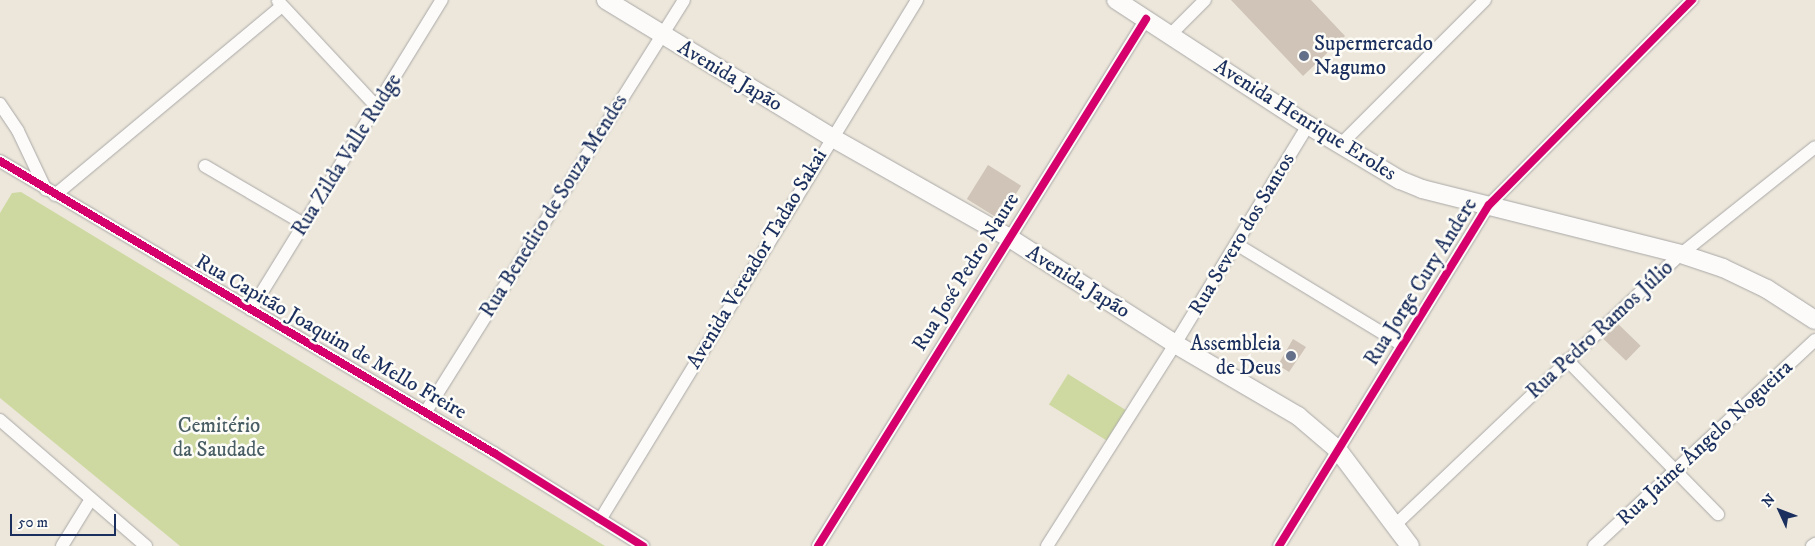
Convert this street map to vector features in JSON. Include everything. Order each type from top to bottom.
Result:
[{"type":"main road","name":"Avenida Japão","points":[[606,0],[831,136],[1008,237],[1175,344],[1298,416],[1338,450],[1410,546]]},
{"type":"main road","name":"Avenida Henrique Eroles","points":[[1116,0],[1377,169],[1422,189],[1681,254],[1723,268],[1766,289],[1815,320]]},
{"type":"street","name":"Rua Zilda Valle Rudge","points":[[251,310],[442,0]]},
{"type":"street","name":"Rua Benedito de Souza Mendes","points":[[425,413],[684,0]]},
{"type":"street","name":"Avenida Vereador Tadao Sakai","points":[[600,520],[831,136],[917,0]]},
{"type":"street","points":[[1170,34],[1205,0]]},
{"type":"street","points":[[1340,145],[1485,0]]},
{"type":"street","name":"Rua Jorge Cury Andere","points":[[1279,546],[1489,205],[1692,0]]},
{"type":"street","points":[[0,104],[18,131],[51,193],[280,3],[377,106]]},
{"type":"street","name":"Rua José Pedro Naure","points":[[818,546],[1008,237],[1146,19]]},
{"type":"street","name":"Rua Severo dos Santos","points":[[1047,546],[1175,344],[1308,125]]},
{"type":"street","name":"Rua Pedro Ramos Júlio","points":[[1395,525],[1681,254],[1815,147]]},
{"type":"street","points":[[0,178],[4,163]]},
{"type":"street","name":"Rua Capitão Joaquim de Mello Freire","points":[[4,163],[51,193],[425,413],[643,546]]},
{"type":"street","points":[[205,166],[304,224]]},
{"type":"street","points":[[1236,244],[1402,345]]},
{"type":"street","name":"Rua Jaime Ângelo Nogueira","points":[[1594,546],[1676,472],[1815,340]]},
{"type":"street","points":[[1567,360],[1718,514]]},
{"type":"street","points":[[0,420],[146,546]]},
{"type":"street","points":[[62,546],[91,499]]},
{"type":"green space","name":"Cemitério da Saudade","points":[[21,192],[605,546],[180,546],[0,398],[0,213],[12,193]]},
{"type":"green space","points":[[1068,374],[1126,410],[1107,441],[1049,405]]},
{"type":"building","name":"Supermercado Nagumo","points":[[1231,0],[1311,0],[1345,36],[1303,76]]},
{"type":"building","points":[[988,165],[1021,186],[1000,220],[967,199]]},
{"type":"building","points":[[1614,320],[1641,346],[1626,361],[1599,335]]},
{"type":"building","name":"Assembleia de Deus","points":[[1293,339],[1306,347],[1289,372],[1278,365]]},
{"type":"cycle path","points":[[1279,546],[1489,205],[1692,0]]},
{"type":"cycle path","points":[[818,546],[1146,19]]},
{"type":"cycle path","points":[[0,161],[494,453],[643,546]]},
{"type":"place","name":"Supermercado Nagumo","points":[[1304,56]]},
{"type":"place","name":"Assembleia de Deus","points":[[1291,356]]}]
